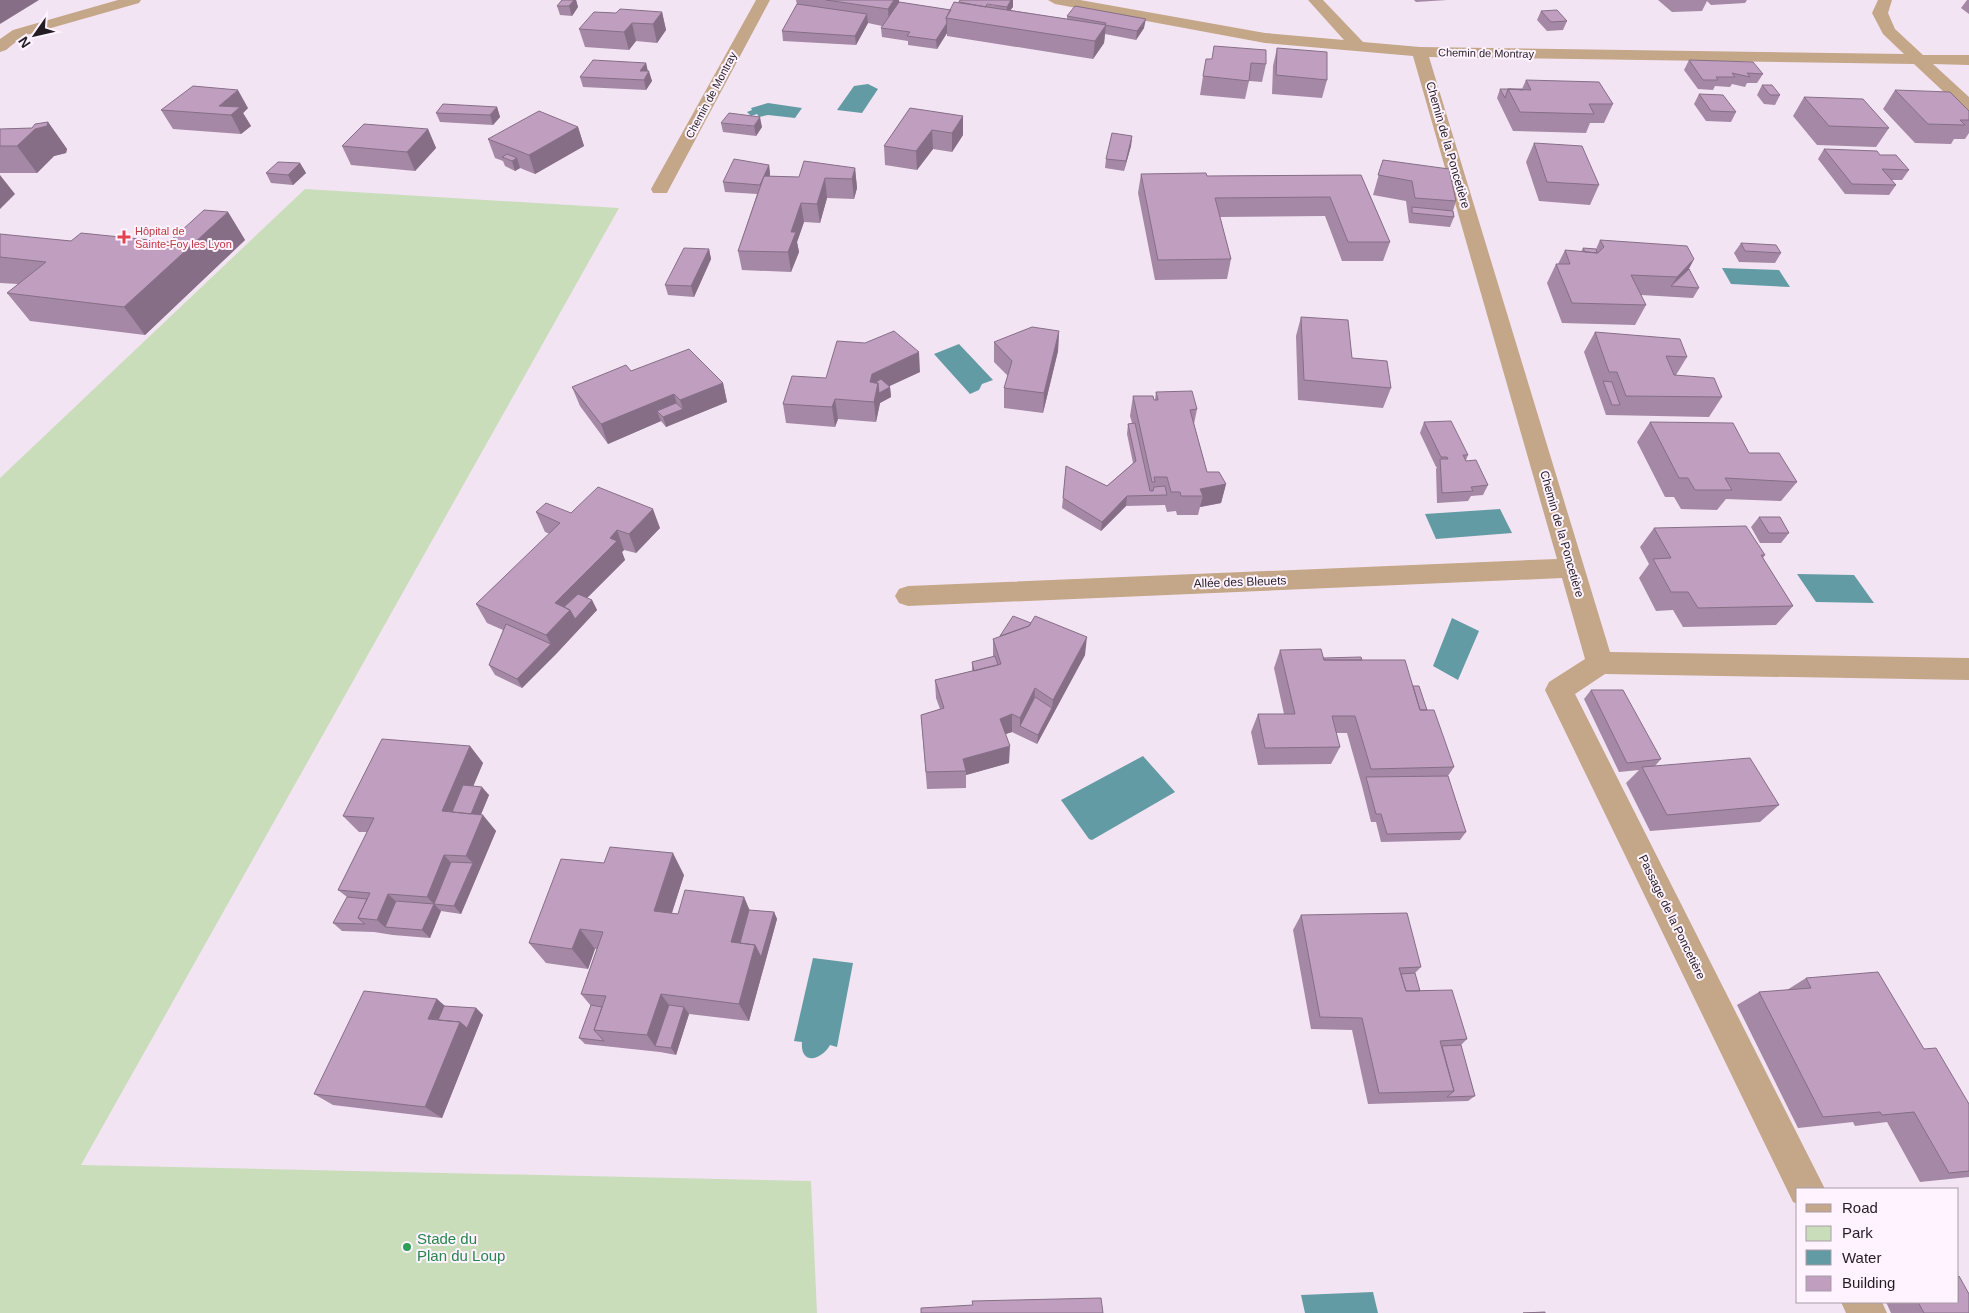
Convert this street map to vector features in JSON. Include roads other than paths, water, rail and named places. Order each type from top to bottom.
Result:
[{"type":"street","points":[[0,47],[18,33],[134,0]]},
{"type":"street","name":"Chemin de Montray","points":[[660,189],[763,0]]},
{"type":"street","name":"Chemin de Montray","points":[[1055,0],[1265,38],[1420,52],[1969,60]]},
{"type":"street","points":[[1315,0],[1357,45]]},
{"type":"street","points":[[1885,0],[1880,13],[1888,31],[1969,106]]},
{"type":"street","name":"Chemin de la Poncetière","points":[[1420,52],[1600,663]]},
{"type":"street","name":"Allée des Bleuets","points":[[908,596],[1572,568]]},
{"type":"street","points":[[1600,663],[1969,669]]},
{"type":"street","name":"Passage de la Poncetière","points":[[1600,663],[1559,690],[1806,1188]]},
{"type":"water","points":[[868,84],[878,89],[862,113],[837,110],[854,86]]},
{"type":"water","points":[[768,103],[802,108],[795,118],[768,115],[759,117],[757,114],[751,116],[747,112],[752,110],[751,108]]},
{"type":"water","points":[[1722,268],[1779,270],[1790,287],[1731,284]]},
{"type":"water","points":[[959,344],[993,380],[982,384],[979,390],[970,394],[934,354]]},
{"type":"water","points":[[1500,509],[1512,533],[1436,539],[1425,514]]},
{"type":"water","points":[[1797,574],[1854,575],[1874,603],[1816,602]]},
{"type":"water","points":[[1452,618],[1479,631],[1458,680],[1433,666]]},
{"type":"water","points":[[1143,756],[1175,792],[1092,840],[1089,839],[1061,800]]},
{"type":"water","points":[[813,958],[853,963],[837,1047],[830,1045],[822,1055],[812,1058],[804,1054],[802,1042],[794,1041]]},
{"type":"water","points":[[1373,1292],[1378,1313],[1305,1313],[1301,1295]]},
{"type":"place","name":"Hôpital de Sainte-Foy les Lyon","points":[[124,237]]},
{"type":"place","name":"Stade du Plan du Loup","points":[[407,1247]]}]
